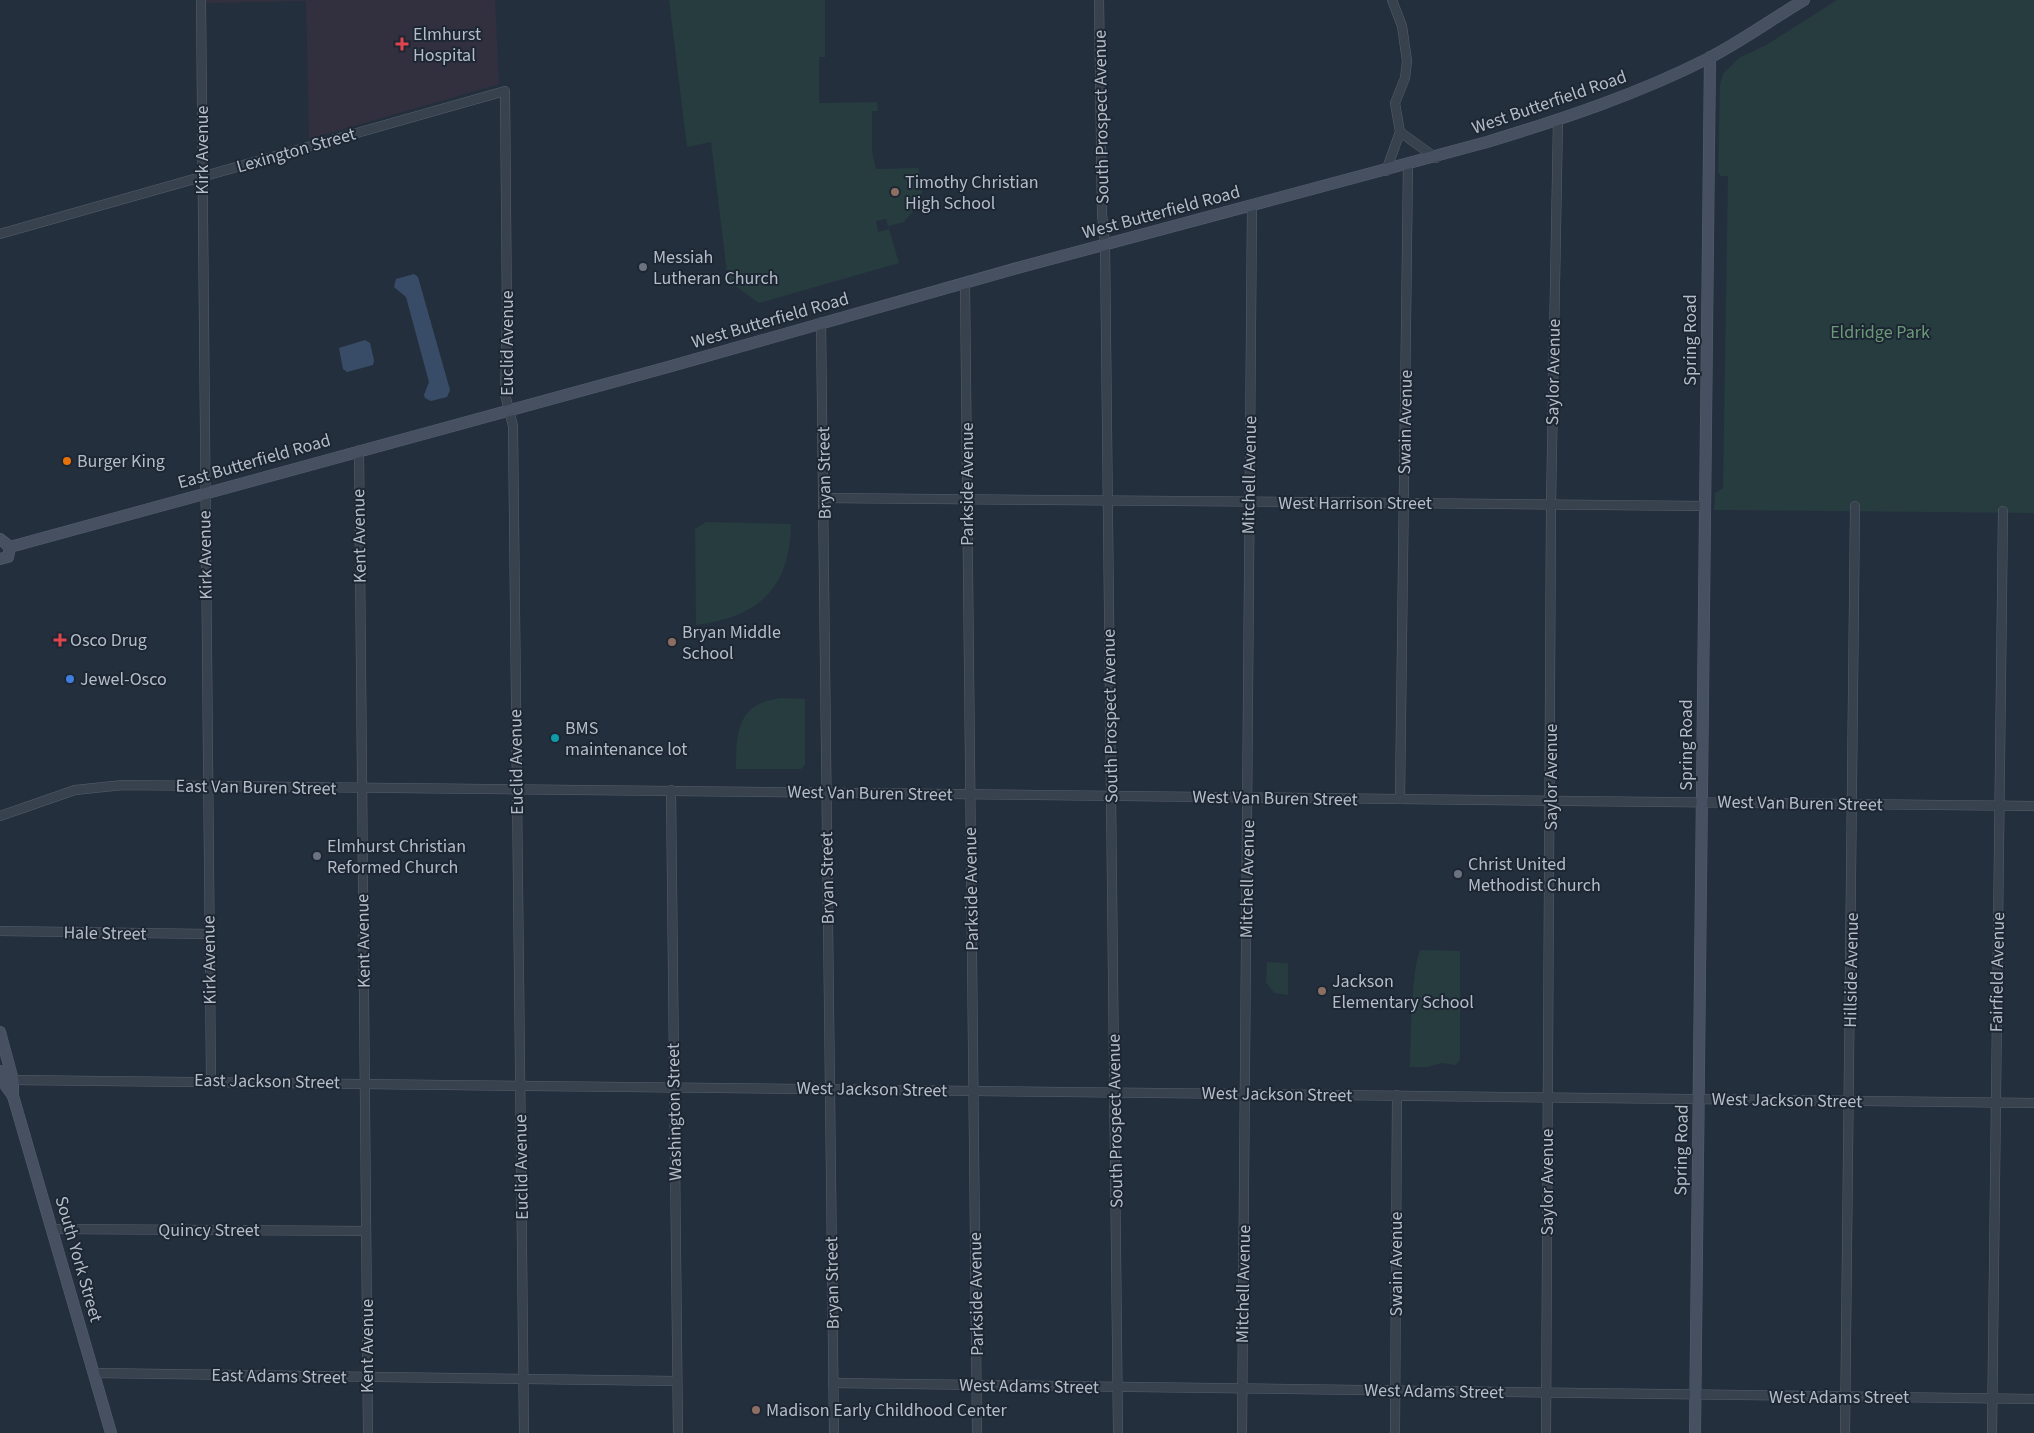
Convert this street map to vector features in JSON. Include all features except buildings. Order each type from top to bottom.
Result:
[{"type":"main road","name":"West Butterfield Road","points":[[508,411],[1105,244],[1436,158],[1558,120],[1640,90],[1710,58],[1804,0]]},
{"type":"main road","name":"Spring Road","points":[[1695,1433],[1704,802],[1710,58]]},
{"type":"main road","name":"East Butterfield Road","points":[[10,547],[359,450],[508,411]]},
{"type":"main road","points":[[0,539],[10,547],[8,557],[0,559]]},
{"type":"main road","name":"South York Street","points":[[0,1032],[14,1080],[13,1096]]},
{"type":"main road","name":"South York Street","points":[[0,1070],[3,1082],[13,1096],[111,1433]]},
{"type":"street","name":"Kirk Avenue","points":[[201,0],[211,1080]]},
{"type":"street","name":"South Prospect Avenue","points":[[1099,0],[1102,214],[1105,244],[1118,1433]]},
{"type":"street","points":[[1386,171],[1400,132],[1395,103],[1405,78],[1407,53],[1402,26],[1392,0]]},
{"type":"street","name":"Lexington Street","points":[[0,234],[505,92]]},
{"type":"street","name":"Euclid Avenue","points":[[505,92],[507,319],[505,394],[513,426],[524,1433]]},
{"type":"street","name":"Saylor Avenue","points":[[1546,1433],[1547,1097],[1551,801],[1551,505],[1558,120]]},
{"type":"street","points":[[1400,132],[1436,158]]},
{"type":"street","name":"Swain Avenue","points":[[1400,799],[1408,165]]},
{"type":"street","name":"Mitchell Avenue","points":[[1242,1433],[1248,797],[1248,502],[1252,206]]},
{"type":"street","name":"Parkside Avenue","points":[[965,284],[977,1433]]},
{"type":"street","name":"Bryan Street","points":[[821,322],[834,1433]]},
{"type":"street","name":"Kent Avenue","points":[[359,450],[368,1433]]},
{"type":"street","name":"West Harrison Street","points":[[824,498],[1108,499],[1706,506]]},
{"type":"street","name":"Hillside Avenue","points":[[1845,1433],[1848,1102],[1854,803],[1856,506]]},
{"type":"street","name":"Fairfield Avenue","points":[[1992,1433],[2003,511]]},
{"type":"street","name":"East Van Buren Street","points":[[0,816],[48,797],[99,786],[516,790]]},
{"type":"street","name":"West Van Buren Street","points":[[516,790],[671,790],[2034,806]]},
{"type":"street","name":"Washington Street","points":[[671,790],[678,1433]]},
{"type":"street","name":"Hale Street","points":[[0,931],[209,934]]},
{"type":"street","name":"East Jackson Street","points":[[14,1080],[211,1080],[520,1085]]},
{"type":"street","name":"West Jackson Street","points":[[520,1085],[2034,1103]]},
{"type":"street","name":"Swain Avenue","points":[[1395,1433],[1397,1095]]},
{"type":"street","name":"Quincy Street","points":[[52,1229],[366,1231]]},
{"type":"street","name":"East Adams Street","points":[[94,1373],[523,1380]]},
{"type":"street","points":[[523,1380],[676,1381]]},
{"type":"street","name":"West Adams Street","points":[[834,1383],[2034,1399]]},
{"type":"shaded area","name":"Elmhurst Hospital","points":[[205,0],[495,0],[499,84],[309,139],[306,1],[205,3]]},
{"type":"green space","points":[[669,0],[825,0],[825,57],[819,57],[819,103],[877,102],[878,111],[872,111],[872,152],[876,169],[918,168],[923,185],[921,202],[904,222],[888,226],[886,219],[876,221],[878,232],[889,229],[899,263],[759,303],[728,281],[711,142],[687,147]]},
{"type":"green space","name":"Eldridge Park","points":[[1837,0],[2034,0],[2034,513],[1714,510],[1715,493],[1723,488],[1728,176],[1721,176],[1718,172],[1720,85],[1723,74],[1739,58],[1766,45]]},
{"type":"green space","points":[[706,522],[791,524],[789,547],[777,582],[766,596],[753,607],[718,621],[696,625],[695,529]]},
{"type":"green space","points":[[781,698],[805,699],[805,765],[801,769],[736,769],[739,731],[747,713],[755,706],[766,701]]},
{"type":"green space","points":[[1421,950],[1460,951],[1460,1059],[1456,1065],[1442,1063],[1428,1067],[1410,1067],[1415,970]]},
{"type":"green space","points":[[1267,962],[1288,963],[1288,995],[1274,993],[1266,982]]},
{"type":"water","points":[[414,274],[418,277],[450,390],[447,397],[431,401],[425,398],[424,395],[429,382],[406,297],[394,287],[396,279]]},
{"type":"water","points":[[365,340],[370,343],[374,360],[373,365],[347,372],[343,369],[339,348]]},
{"type":"place","name":"Elmhurst Hospital","points":[[402,44]]},
{"type":"place","name":"Timothy Christian High School","points":[[895,192]]},
{"type":"place","name":"Messiah Lutheran Church","points":[[643,267]]},
{"type":"place","name":"Burger King","points":[[67,461]]},
{"type":"place","name":"Osco Drug","points":[[60,640]]},
{"type":"place","name":"Bryan Middle School","points":[[672,642]]},
{"type":"place","name":"Jewel-Osco","points":[[70,679]]},
{"type":"place","name":"BMS maintenance lot","points":[[555,738]]},
{"type":"place","name":"Elmhurst Christian Reformed Church","points":[[317,856]]},
{"type":"place","name":"Christ United Methodist Church","points":[[1458,874]]},
{"type":"place","name":"Jackson Elementary School","points":[[1322,991]]},
{"type":"place","name":"Madison Early Childhood Center","points":[[756,1410]]}]
